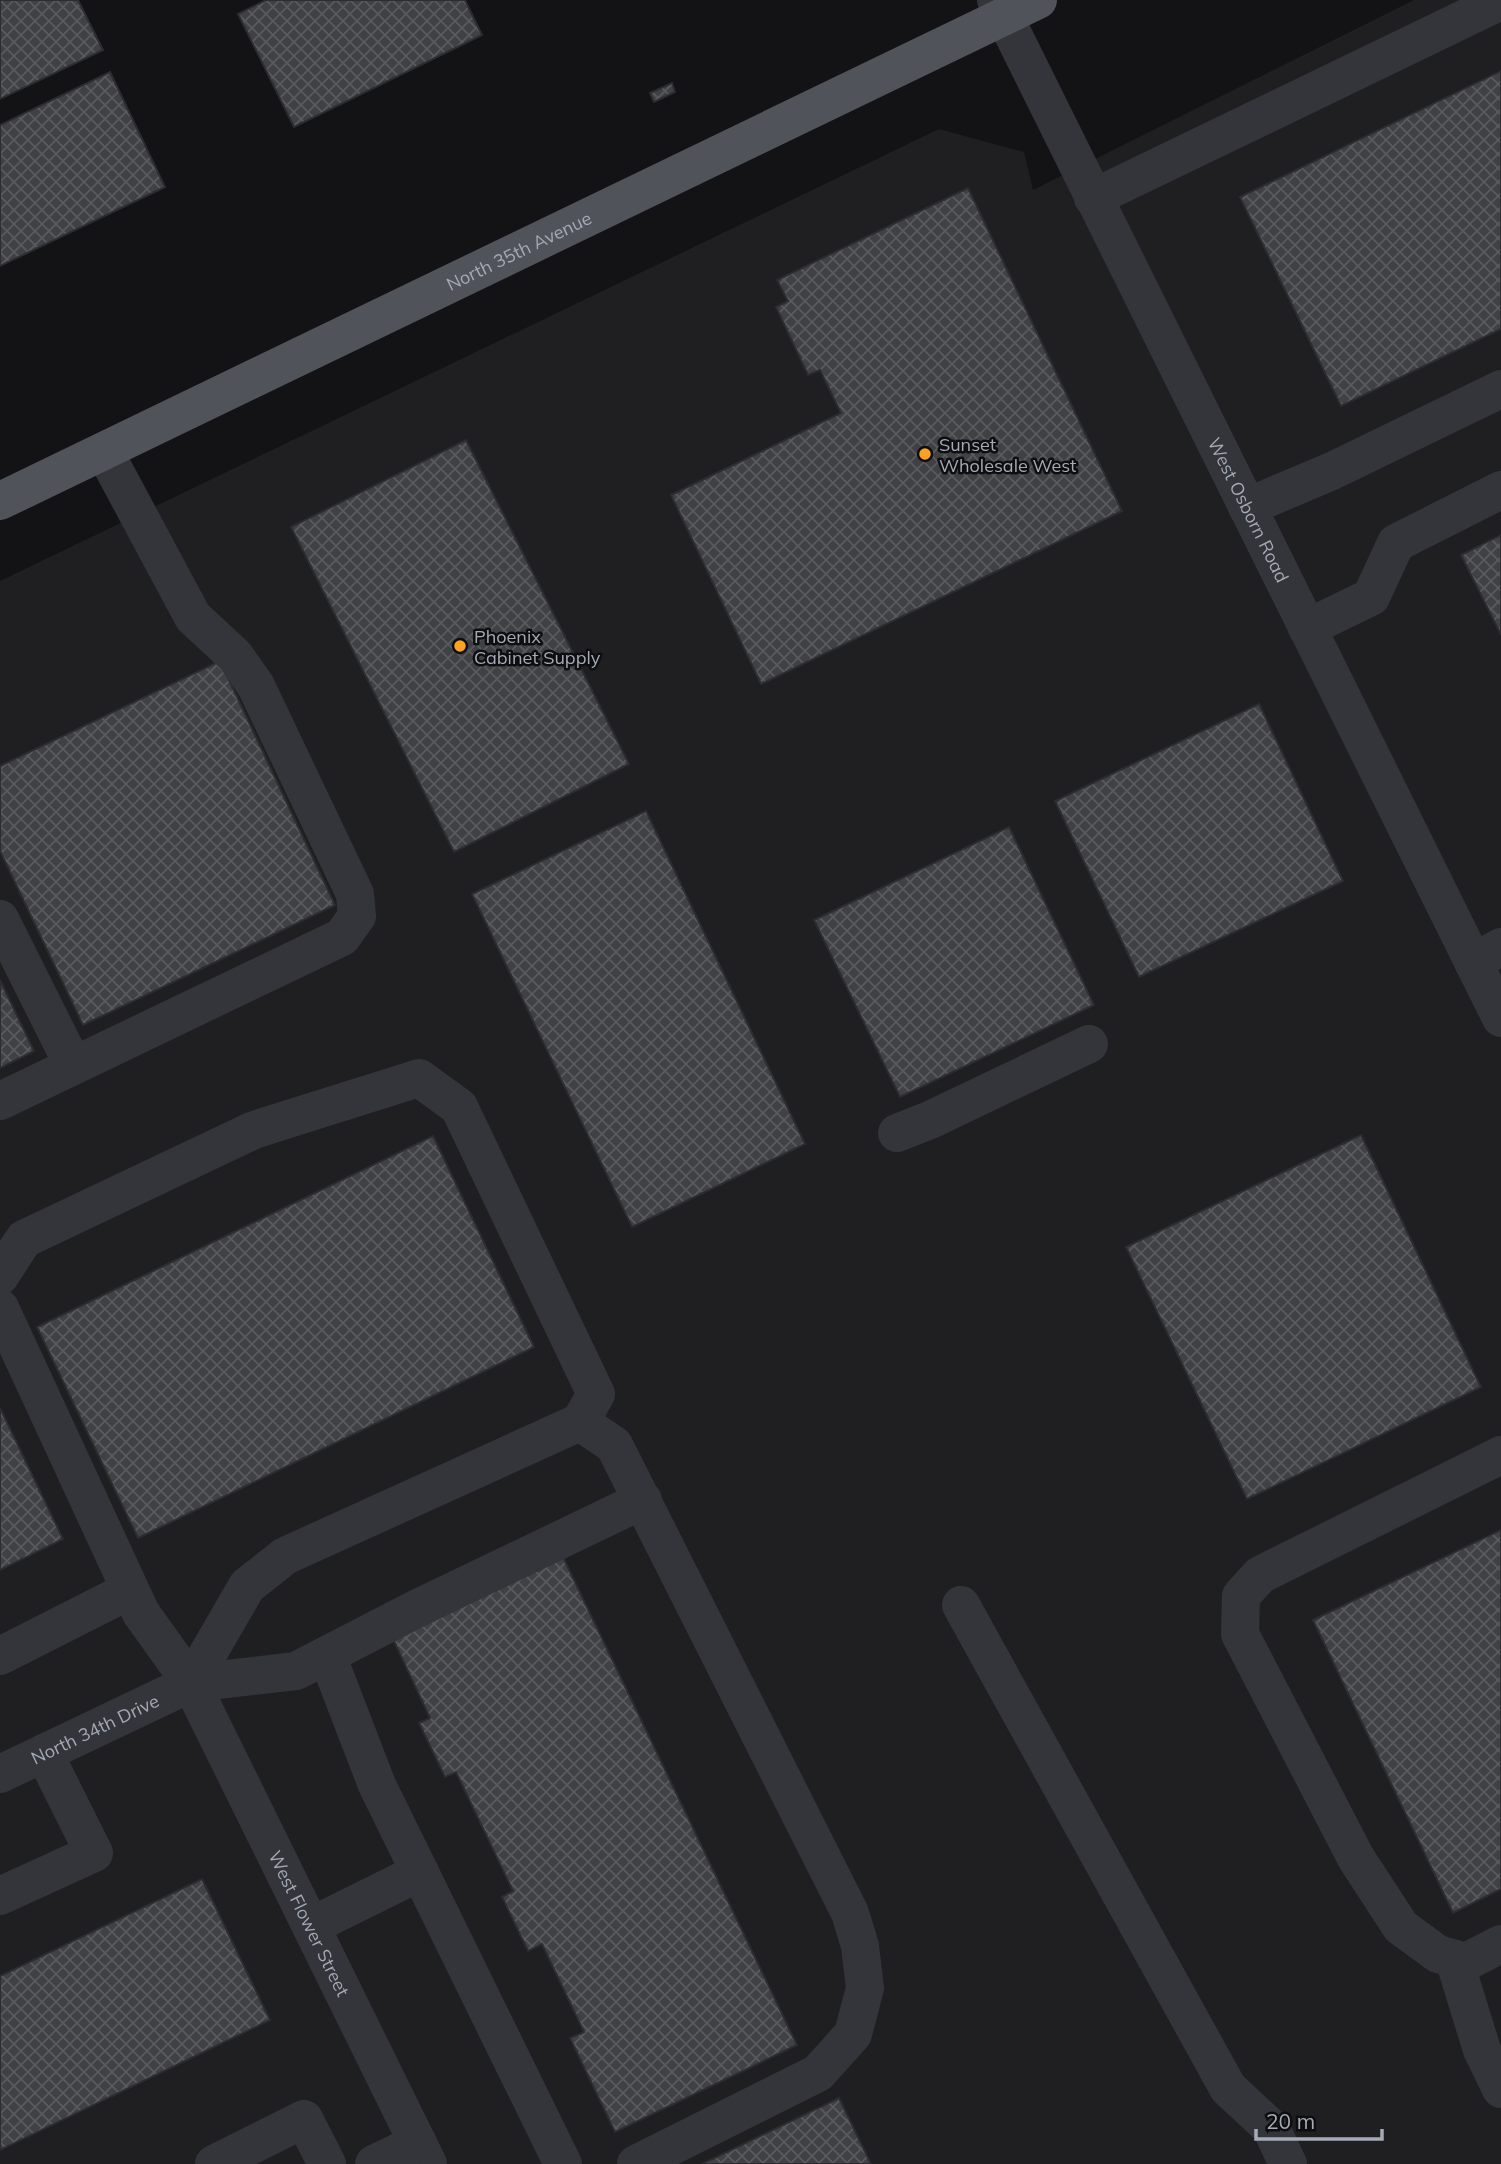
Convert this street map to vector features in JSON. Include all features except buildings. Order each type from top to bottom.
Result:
[{"type":"main road","name":"North 35th Avenue","points":[[0,501],[1000,8],[1038,0]]},
{"type":"street","points":[[1093,198],[1501,1]]},
{"type":"street","name":"West Osborn Road","points":[[1000,8],[1307,628],[1487,955],[1501,1018]]},
{"type":"street","points":[[1247,507],[1332,471],[1501,389]]},
{"type":"street","points":[[0,1101],[342,937],[357,916],[355,894],[257,686],[235,656],[193,617],[104,450]]},
{"type":"street","points":[[1307,628],[1371,597],[1396,543],[1501,490]]},
{"type":"street","points":[[0,919],[73,1065]]},
{"type":"street","points":[[897,1133],[1089,1044]]},
{"type":"street","points":[[0,1276],[24,1239],[48,1227],[254,1130],[419,1078],[459,1107],[596,1394],[580,1422],[285,1556],[247,1586],[191,1683]]},
{"type":"street","name":"West Flower Street","points":[[0,1308],[141,1613],[191,1683],[423,2154]]},
{"type":"street","points":[[580,1422],[614,1445],[643,1500],[850,1913],[860,1946],[865,1988],[853,2034],[818,2073],[635,2164]]},
{"type":"street","points":[[1501,1455],[1260,1575],[1241,1596],[1240,1634],[1356,1858],[1401,1927],[1438,1954],[1466,1962],[1501,1944]]},
{"type":"street","name":"North 34th Drive","points":[[0,1774],[191,1683],[296,1671],[416,1609],[643,1500]]},
{"type":"street","points":[[0,1656],[130,1590]]},
{"type":"street","points":[[961,1605],[1228,2088],[1271,2128],[1289,2164]]},
{"type":"street","points":[[327,1656],[377,1785],[563,2164]]},
{"type":"street","points":[[0,1896],[94,1853],[44,1753]]},
{"type":"street","points":[[311,1926],[420,1872]]},
{"type":"street","points":[[1454,1959],[1482,2050],[1501,2089]]},
{"type":"street","points":[[214,2164],[304,2119],[327,2164]]},
{"type":"street","points":[[374,2164],[423,2154]]},
{"type":"shaded area","points":[[1414,0],[1501,0],[1501,2164],[0,2164],[0,581],[939,129],[1024,152],[1033,190]]},
{"type":"place","name":"Sunset Wholesale West","points":[[925,454]]},
{"type":"place","name":"Phoenix Cabinet Supply","points":[[460,646]]}]
